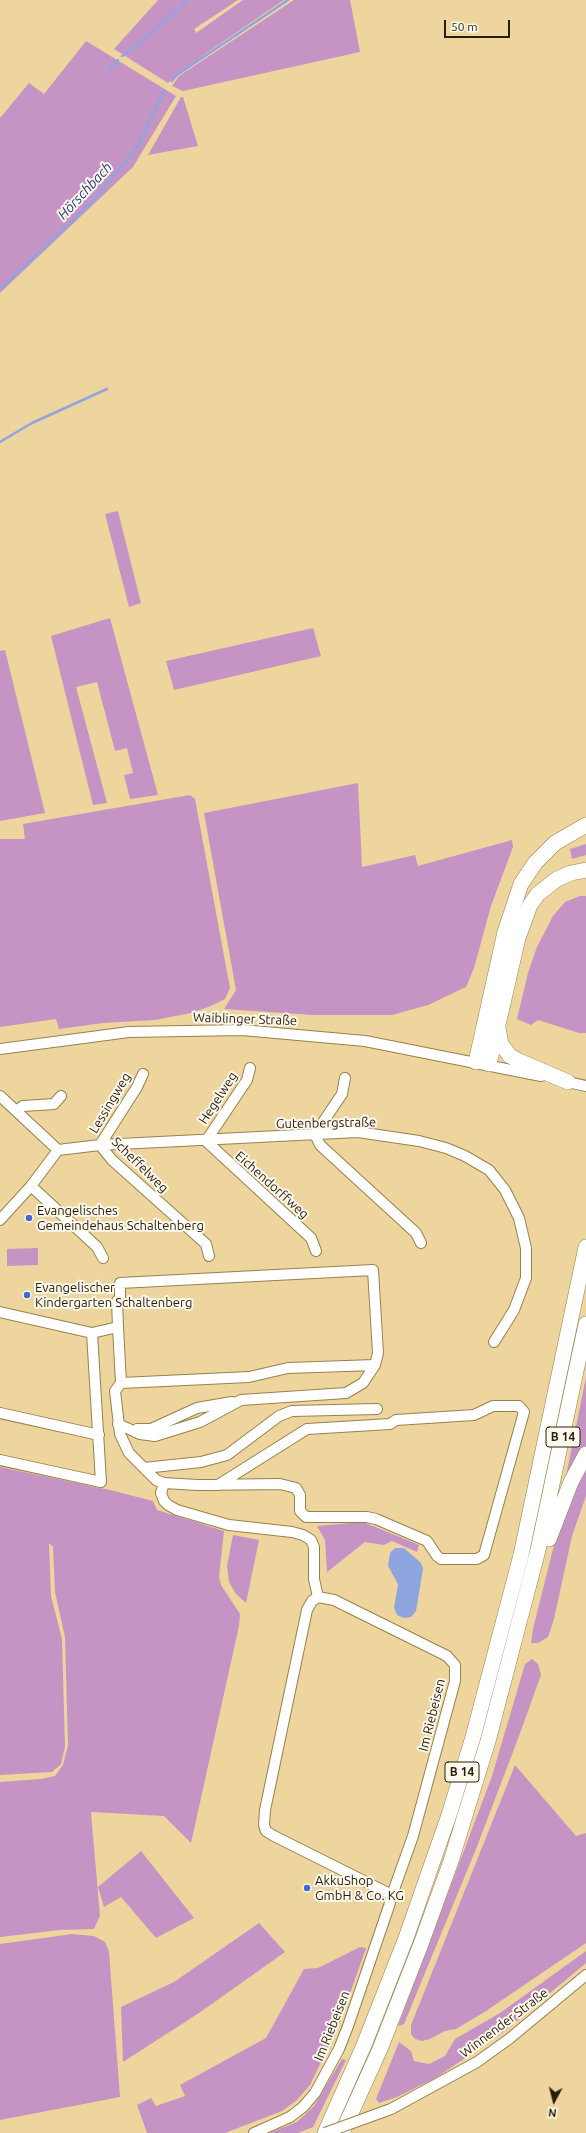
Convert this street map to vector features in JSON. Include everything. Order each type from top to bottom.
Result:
[{"type":"highway","points":[[482,1063],[504,932],[521,884],[535,863],[555,843],[586,825]]},
{"type":"highway","points":[[482,1063],[498,1024],[518,938],[530,905],[538,894],[557,879],[572,873],[586,870]]},
{"type":"highway","points":[[498,1024],[501,1044],[510,1056],[519,1062],[568,1082]]},
{"type":"highway","name":"B 14","points":[[325,2133],[364,2045],[406,1938],[447,1822],[473,1737],[521,1555],[586,1247]]},
{"type":"highway","name":"B 14","points":[[342,2133],[401,1998],[451,1861],[488,1741],[538,1550],[586,1324]]},
{"type":"highway","points":[[538,1550],[550,1537],[560,1506],[586,1454]]},
{"type":"street","name":"Waiblinger Straße","points":[[0,1049],[129,1032],[242,1030],[365,1041],[482,1063],[586,1086]]},
{"type":"street","name":"Hegelweg","points":[[206,1141],[247,1080],[250,1068]]},
{"type":"street","name":"Lessingweg","points":[[100,1145],[137,1087],[143,1074]]},
{"type":"street","points":[[345,1078],[342,1094],[315,1134],[320,1145],[416,1233],[421,1243]]},
{"type":"street","points":[[0,1096],[58,1150],[31,1186],[0,1220]]},
{"type":"street","points":[[16,1111],[23,1106],[54,1104],[61,1096]]},
{"type":"street","name":"Gutenbergstraße","points":[[58,1150],[100,1145],[206,1141],[358,1132],[381,1134],[446,1148],[477,1162],[489,1170],[500,1182],[519,1218],[526,1248],[527,1267],[523,1288],[514,1310],[494,1342]]},
{"type":"street","name":"Eichendorffweg","points":[[206,1141],[310,1238],[316,1251]]},
{"type":"street","name":"Scheffelweg","points":[[100,1145],[112,1160],[206,1244],[209,1256]]},
{"type":"street","points":[[31,1186],[97,1247],[103,1258]]},
{"type":"street","points":[[118,1424],[140,1434],[155,1436],[200,1422],[241,1400],[346,1393],[363,1383],[375,1365],[378,1353],[373,1270],[120,1283],[120,1298],[117,1301],[121,1382],[115,1391],[118,1424],[124,1445],[156,1480],[164,1483],[218,1485],[280,1484],[296,1488],[300,1495],[300,1511],[306,1517],[371,1518],[427,1542],[441,1559],[481,1558],[487,1547],[524,1412],[519,1406],[493,1406],[474,1415],[396,1420],[390,1424],[307,1429],[218,1485]]},
{"type":"street","points":[[0,1312],[92,1333],[118,1327]]},
{"type":"street","points":[[0,1460],[102,1482],[92,1333]]},
{"type":"street","points":[[121,1382],[249,1377],[288,1368],[375,1365]]},
{"type":"street","points":[[144,1468],[201,1462],[227,1455],[279,1416],[292,1411],[377,1409]]},
{"type":"street","points":[[0,1413],[99,1435]]},
{"type":"street","points":[[164,1483],[161,1493],[164,1501],[177,1510],[229,1525],[292,1532],[303,1535],[311,1540],[314,1547],[314,1579],[318,1597],[312,1601],[307,1610],[265,1810],[264,1825],[266,1831],[274,1836],[392,1896]]},
{"type":"street","name":"Im Riebeisen","points":[[254,2133],[290,2117],[303,2107],[315,2093],[339,2049],[426,1793],[455,1681],[455,1665],[447,1656],[334,1600],[318,1597]]},
{"type":"street","name":"Winnender Straße","points":[[325,2133],[391,2109],[477,2062],[515,2034],[586,1975]]},
{"type":"shaded area","points":[[158,0],[238,0],[194,29],[196,33],[243,0],[284,0],[208,52],[168,83],[114,49]]},
{"type":"shaded area","points":[[294,0],[350,0],[360,52],[183,91],[172,86],[179,76]]},
{"type":"shaded area","points":[[86,41],[176,96],[133,167],[0,293],[0,118],[29,83],[44,94]]},
{"type":"shaded area","points":[[181,97],[183,97],[198,146],[148,155]]},
{"type":"shaded area","points":[[118,511],[141,603],[129,607],[105,514]]},
{"type":"shaded area","points":[[110,618],[158,795],[130,799],[124,775],[133,773],[127,748],[115,751],[97,682],[76,687],[107,803],[93,805],[51,636]]},
{"type":"shaded area","points":[[313,628],[321,656],[174,690],[166,661]]},
{"type":"shaded area","points":[[5,650],[45,813],[0,821],[0,651]]},
{"type":"shaded area","points":[[358,783],[362,867],[415,855],[418,866],[512,840],[513,847],[491,906],[474,968],[466,987],[428,1005],[392,1015],[313,1015],[224,1009],[236,990],[204,813]]},
{"type":"shaded area","points":[[190,795],[195,799],[230,988],[225,999],[191,1013],[155,1020],[103,1023],[59,1029],[56,1019],[0,1027],[0,839],[25,839],[23,824]]},
{"type":"shaded area","points":[[586,844],[586,855],[572,859],[570,849]]},
{"type":"shaded area","points":[[580,896],[586,896],[586,1033],[579,1033],[538,1020],[531,1025],[517,1019],[528,973],[537,947],[553,916],[565,902]]},
{"type":"shaded area","points":[[38,1248],[38,1265],[7,1266],[7,1249]]},
{"type":"shaded area","points":[[586,1377],[586,1449],[564,1486]]},
{"type":"shaded area","points":[[586,1465],[586,1496],[572,1536],[554,1619],[548,1637],[538,1643],[531,1643],[533,1629],[558,1529]]},
{"type":"shaded area","points":[[0,1467],[110,1490],[153,1501],[157,1510],[224,1531],[219,1577],[221,1585],[240,1614],[239,1626],[191,1843],[164,1816],[91,1812],[100,1916],[94,1929],[60,1930],[0,1937],[0,1782],[41,1779],[55,1776],[63,1765],[68,1745],[65,1637],[55,1592],[53,1547],[49,1543],[51,1596],[62,1639],[65,1747],[61,1764],[52,1772],[0,1775]]},
{"type":"shaded area","points":[[363,1522],[419,1545],[417,1552],[392,1541],[384,1545],[365,1542],[327,1572],[325,1540],[317,1526]]},
{"type":"shaded area","points":[[233,1535],[259,1540],[246,1603],[236,1594],[229,1582],[227,1566]]},
{"type":"shaded area","points":[[532,1659],[538,1664],[541,1675],[519,1736],[476,1849],[404,2024],[398,2026],[492,1776],[525,1664]]},
{"type":"shaded area","points":[[515,1765],[576,1836],[586,1833],[586,1943],[486,2011],[456,2029],[445,2031],[430,2039],[422,2041],[415,2039],[411,2034],[411,2025]]},
{"type":"shaded area","points":[[141,1851],[194,1918],[156,1938],[121,1897],[104,1907],[98,1887]]},
{"type":"shaded area","points":[[259,1923],[285,1952],[199,2013],[123,2062],[121,2007],[174,1982]]},
{"type":"shaded area","points":[[72,1934],[94,1936],[105,1942],[109,1952],[120,2097],[0,2120],[0,1944]]},
{"type":"shaded area","points":[[360,1947],[366,1948],[340,2022],[310,2085],[297,2100],[282,2111],[225,2133],[147,2133],[137,2105],[151,2098],[156,2106],[185,2096],[180,2085],[266,2038],[304,1969],[318,1968]]},
{"type":"shaded area","points":[[586,1951],[586,1963],[502,2033],[437,2077],[397,2097],[379,2103],[376,2099],[399,2042],[411,2051],[414,2061],[429,2064],[445,2056],[455,2039],[500,2013]]},
{"type":"shaded area","points":[[342,2059],[346,2060],[313,2127],[298,2133],[269,2133],[297,2122],[314,2106]]},
{"type":"water","points":[[395,1548],[404,1548],[421,1563],[423,1569],[416,1611],[411,1617],[404,1618],[397,1615],[394,1608],[398,1584],[388,1566],[390,1553]]},
{"type":"waterway","name":"Hörschbach","points":[[122,56],[155,30],[188,0]]},
{"type":"waterway","name":"Hörschbach","points":[[172,81],[177,75],[288,0]]},
{"type":"waterway","name":"Hörschbach","points":[[108,71],[118,60]]},
{"type":"waterway","name":"Hörschbach","points":[[0,289],[92,202],[138,146],[164,91]]},
{"type":"waterway","points":[[0,442],[32,423],[107,389]]},
{"type":"place","name":"Evangelisches Gemeindehaus Schaltenberg","points":[[29,1218]]},
{"type":"place","name":"Evangelischer Kindergarten Schaltenberg","points":[[27,1295]]},
{"type":"place","name":"AkkuShop GmbH & Co. KG","points":[[307,1888]]}]
